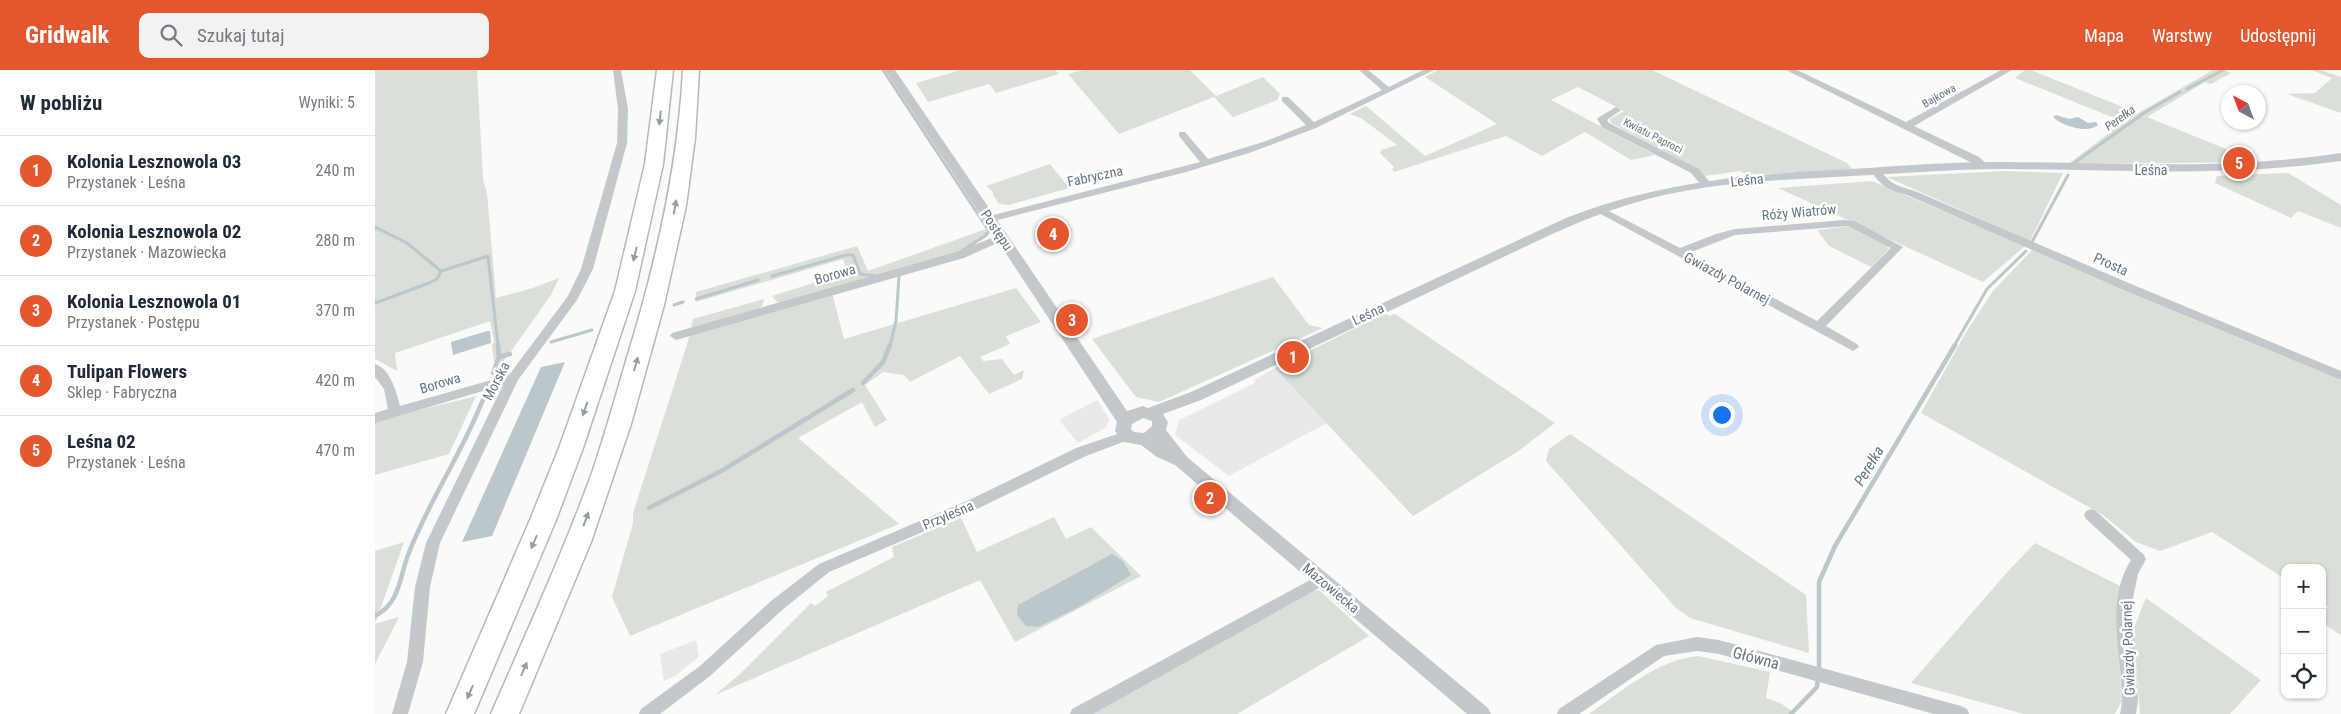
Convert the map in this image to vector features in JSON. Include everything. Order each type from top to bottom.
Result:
[{"type":"highway","points":[[460,714],[568,457],[625,291],[655,164],[665,70]]},
{"type":"highway","points":[[505,714],[583,526],[618,428],[661,276],[671,229],[690,113],[691,70]]},
{"type":"street","name":"Morska","points":[[400,714],[415,663],[421,590],[427,559],[513,378],[573,297],[587,269],[622,143],[623,109],[617,70]]},
{"type":"street","name":"Postępu","points":[[890,70],[1106,390],[1109,399],[1141,425]]},
{"type":"street","points":[[1363,70],[1388,91]]},
{"type":"street","name":"Fabryczna","points":[[990,219],[1067,196],[1206,163],[1247,151],[1313,126],[1430,70]]},
{"type":"street","points":[[1790,70],[1975,159],[1984,166]]},
{"type":"street","name":"Bajkowa","points":[[1907,126],[2008,70]]},
{"type":"street","points":[[1285,99],[1313,126]]},
{"type":"street","name":"Kwiatu Paproci","points":[[1616,110],[1602,119],[1605,125],[1695,171],[1707,184]]},
{"type":"street","points":[[1182,134],[1206,163]]},
{"type":"street","name":"Leśna","points":[[1141,425],[1187,405],[1196,396],[1508,248],[1601,210],[1651,195],[1707,184],[1764,178],[1876,171],[1984,166],[2166,170],[2270,166],[2341,157]]},
{"type":"street","name":"Prosta","points":[[1876,171],[1881,180],[1894,188],[1911,193],[2127,288],[2341,376]]},
{"type":"street","name":"Gwiazdy Polarnej","points":[[1601,210],[1818,326],[1853,348]]},
{"type":"street","name":"Róży Wiatrów","points":[[1678,252],[1719,236],[1735,232],[1845,223],[1850,223],[1899,246],[1818,326]]},
{"type":"street","name":"Borowa","points":[[676,336],[963,254],[981,244],[1001,237]]},
{"type":"street","points":[[375,368],[390,388],[395,412]]},
{"type":"street","name":"Borowa","points":[[375,418],[513,378]]},
{"type":"street","name":"Przyleśna","points":[[647,714],[705,671],[776,606],[814,575],[837,562],[974,504],[1141,425]]},
{"type":"street","name":"Mazowiecka","points":[[1141,425],[1163,453],[1181,461],[1481,714]]},
{"type":"street","name":"Gwiazdy Polarnej","points":[[2091,515],[2139,559],[2132,571],[2126,592],[2123,614],[2129,673],[2130,708],[2128,714]]},
{"type":"street","points":[[1078,714],[1321,580]]},
{"type":"street","name":"Główna","points":[[1565,714],[1652,655],[1669,647],[1697,644],[1719,647],[1828,677],[1926,709],[1961,714]]},
{"type":"shaded area","points":[[375,70],[477,70],[483,179],[487,193],[496,298],[533,288],[559,278],[551,295],[504,361],[494,362],[492,345],[494,342],[490,321],[395,353],[397,371],[375,359]]},
{"type":"shaded area","points":[[961,70],[1055,70],[1059,74],[996,93],[989,84],[928,102],[916,83]]},
{"type":"shaded area","points":[[1083,70],[1190,70],[1216,96],[1263,77],[1280,94],[1277,100],[1233,117],[1214,97],[1119,134],[1068,74]]},
{"type":"shaded area","points":[[1438,70],[1652,70],[1847,163],[1852,169],[1747,175],[1740,171],[1705,176],[1700,170],[1611,123],[1610,119],[1624,111],[1578,87],[1551,100],[1655,155],[1631,160],[1585,132],[1542,156],[1506,136],[1394,172],[1392,169],[1394,167],[1380,153],[1381,150],[1397,145],[1361,118],[1350,114],[1366,106],[1425,156],[1497,124],[1425,77]]},
{"type":"shaded area","points":[[2025,70],[2031,70],[2138,113],[2213,70],[2228,70],[2226,71],[2231,73],[2211,84],[2205,82],[2147,117],[2258,162],[2068,164],[2124,122],[2015,78]]},
{"type":"shaded area","points":[[2311,70],[2320,70],[2341,77],[2341,113],[2287,94],[2315,93],[2332,78]]},
{"type":"shaded area","points":[[2056,115],[2069,119],[2078,117],[2088,123],[2096,122],[2098,125],[2088,129],[2075,128],[2053,117]]},
{"type":"shaded area","points":[[1050,164],[1069,188],[1009,205],[999,204],[993,192],[986,186]]},
{"type":"shaded area","points":[[2004,171],[2063,173],[2030,241],[1887,177]]},
{"type":"shaded area","points":[[2288,173],[2341,205],[2341,228],[2298,211],[2291,218],[2215,183],[2217,176]]},
{"type":"shaded area","points":[[1872,181],[2025,246],[1983,282],[1778,188]]},
{"type":"shaded area","points":[[1851,226],[1886,243],[1889,249],[1871,267],[1829,246],[1817,230]]},
{"type":"shaded area","points":[[989,228],[989,234],[965,251],[784,302],[777,302],[772,296],[848,272],[843,259],[696,302],[696,292],[857,246],[868,271]]},
{"type":"shaded area","points":[[2032,250],[2120,289],[2341,380],[2341,635],[2326,626],[2326,609],[2328,607],[2326,606],[2326,564],[2281,564],[2281,576],[2212,532],[2160,551],[2136,542],[2103,515],[1921,413],[1965,334],[1993,291]]},
{"type":"shaded area","points":[[1273,277],[1309,325],[1323,328],[1159,402],[1136,397],[1092,339]]},
{"type":"shaded area","points":[[1016,288],[1041,322],[1006,336],[1010,344],[980,357],[983,361],[1002,359],[1014,375],[1024,370],[1022,379],[989,394],[960,356],[910,382],[904,375],[883,372],[865,385],[887,420],[875,427],[862,402],[798,438],[899,524],[630,636],[612,597],[633,523],[633,513],[690,335],[832,293],[844,339]]},
{"type":"shaded area","points":[[764,299],[762,306],[757,309],[691,328],[693,319]]},
{"type":"shaded area","points":[[1386,313],[1389,316],[1395,314],[1555,423],[1517,452],[1413,516],[1275,368]]},
{"type":"shaded area","points":[[490,331],[491,343],[453,355],[451,342]]},
{"type":"shaded area","points":[[565,362],[492,536],[462,542],[541,367]]},
{"type":"shaded area","points":[[1275,368],[1327,423],[1229,476],[1175,435],[1179,420],[1255,383],[1254,380]]},
{"type":"shaded area","points":[[476,396],[449,454],[375,475],[375,421]]},
{"type":"shaded area","points":[[1097,400],[1110,420],[1105,428],[1078,443],[1059,420]]},
{"type":"shaded area","points":[[1570,434],[1806,595],[1809,653],[1690,618],[1676,608],[1546,461],[1549,449]]},
{"type":"shaded area","points":[[1054,517],[1066,539],[1091,527],[1141,576],[1015,642],[980,580],[715,695],[740,674],[811,603],[815,606],[828,596],[826,592],[894,557],[892,547],[961,518],[977,552]]},
{"type":"shaded area","points":[[404,542],[375,624],[375,551]]},
{"type":"shaded area","points":[[2035,543],[2122,587],[2121,702],[2115,714],[2024,714],[1911,683]]},
{"type":"shaded area","points":[[1112,554],[1123,561],[1131,575],[1077,608],[1038,627],[1026,626],[1017,615],[1018,605]]},
{"type":"shaded area","points":[[1319,590],[1369,636],[1237,714],[1085,714],[1311,591]]},
{"type":"shaded area","points":[[2146,598],[2261,680],[2230,714],[2140,714],[2133,630]]},
{"type":"shaded area","points":[[399,617],[375,664],[375,624]]},
{"type":"shaded area","points":[[696,640],[699,657],[675,676],[664,681],[660,654]]},
{"type":"shaded area","points":[[1698,656],[1770,672],[1766,698],[1782,704],[1796,714],[1589,714],[1654,670],[1683,659]]},
{"type":"waterway","points":[[883,70],[989,231],[985,236],[963,250]]},
{"type":"waterway","name":"Perełka","points":[[2187,89],[2223,70]]},
{"type":"waterway","name":"Perełka","points":[[2074,163],[2144,113],[2180,92]]},
{"type":"waterway","name":"Perełka","points":[[2032,242],[2068,175]]},
{"type":"waterway","points":[[375,227],[407,243],[441,271]]},
{"type":"waterway","name":"Perełka","points":[[1954,346],[1987,289],[2026,251]]},
{"type":"waterway","points":[[772,276],[846,255],[853,255],[860,274],[875,276]]},
{"type":"waterway","points":[[441,271],[488,256],[498,346]]},
{"type":"waterway","points":[[375,303],[429,283],[437,279],[441,271]]},
{"type":"waterway","points":[[890,346],[896,321],[899,276]]},
{"type":"waterway","points":[[696,299],[758,280]]},
{"type":"waterway","points":[[674,305],[683,302]]},
{"type":"waterway","points":[[551,342],[592,330]]},
{"type":"waterway","points":[[498,345],[499,357]]},
{"type":"waterway","points":[[863,383],[883,362],[890,345]]},
{"type":"waterway","name":"Perełka","points":[[1819,670],[1819,582],[1835,546],[1955,345]]},
{"type":"waterway","points":[[499,357],[510,354]]},
{"type":"waterway","points":[[493,373],[499,357]]},
{"type":"waterway","points":[[649,508],[723,470],[853,390]]},
{"type":"waterway","points":[[375,616],[383,611],[394,597],[416,535],[476,417],[484,397]]},
{"type":"waterway","name":"Perełka","points":[[1791,714],[1817,687],[1818,677]]},
{"type":"place","name":"Leśna 02","points":[[2239,163]]},
{"type":"place","name":"Tulipan Flowers","points":[[1053,234]]},
{"type":"place","name":"Kolonia Lesznowola 01","points":[[1072,320]]},
{"type":"place","name":"Kolonia Lesznowola 03","points":[[1293,357]]},
{"type":"place","name":"Kolonia Lesznowola 02","points":[[1210,498]]}]
